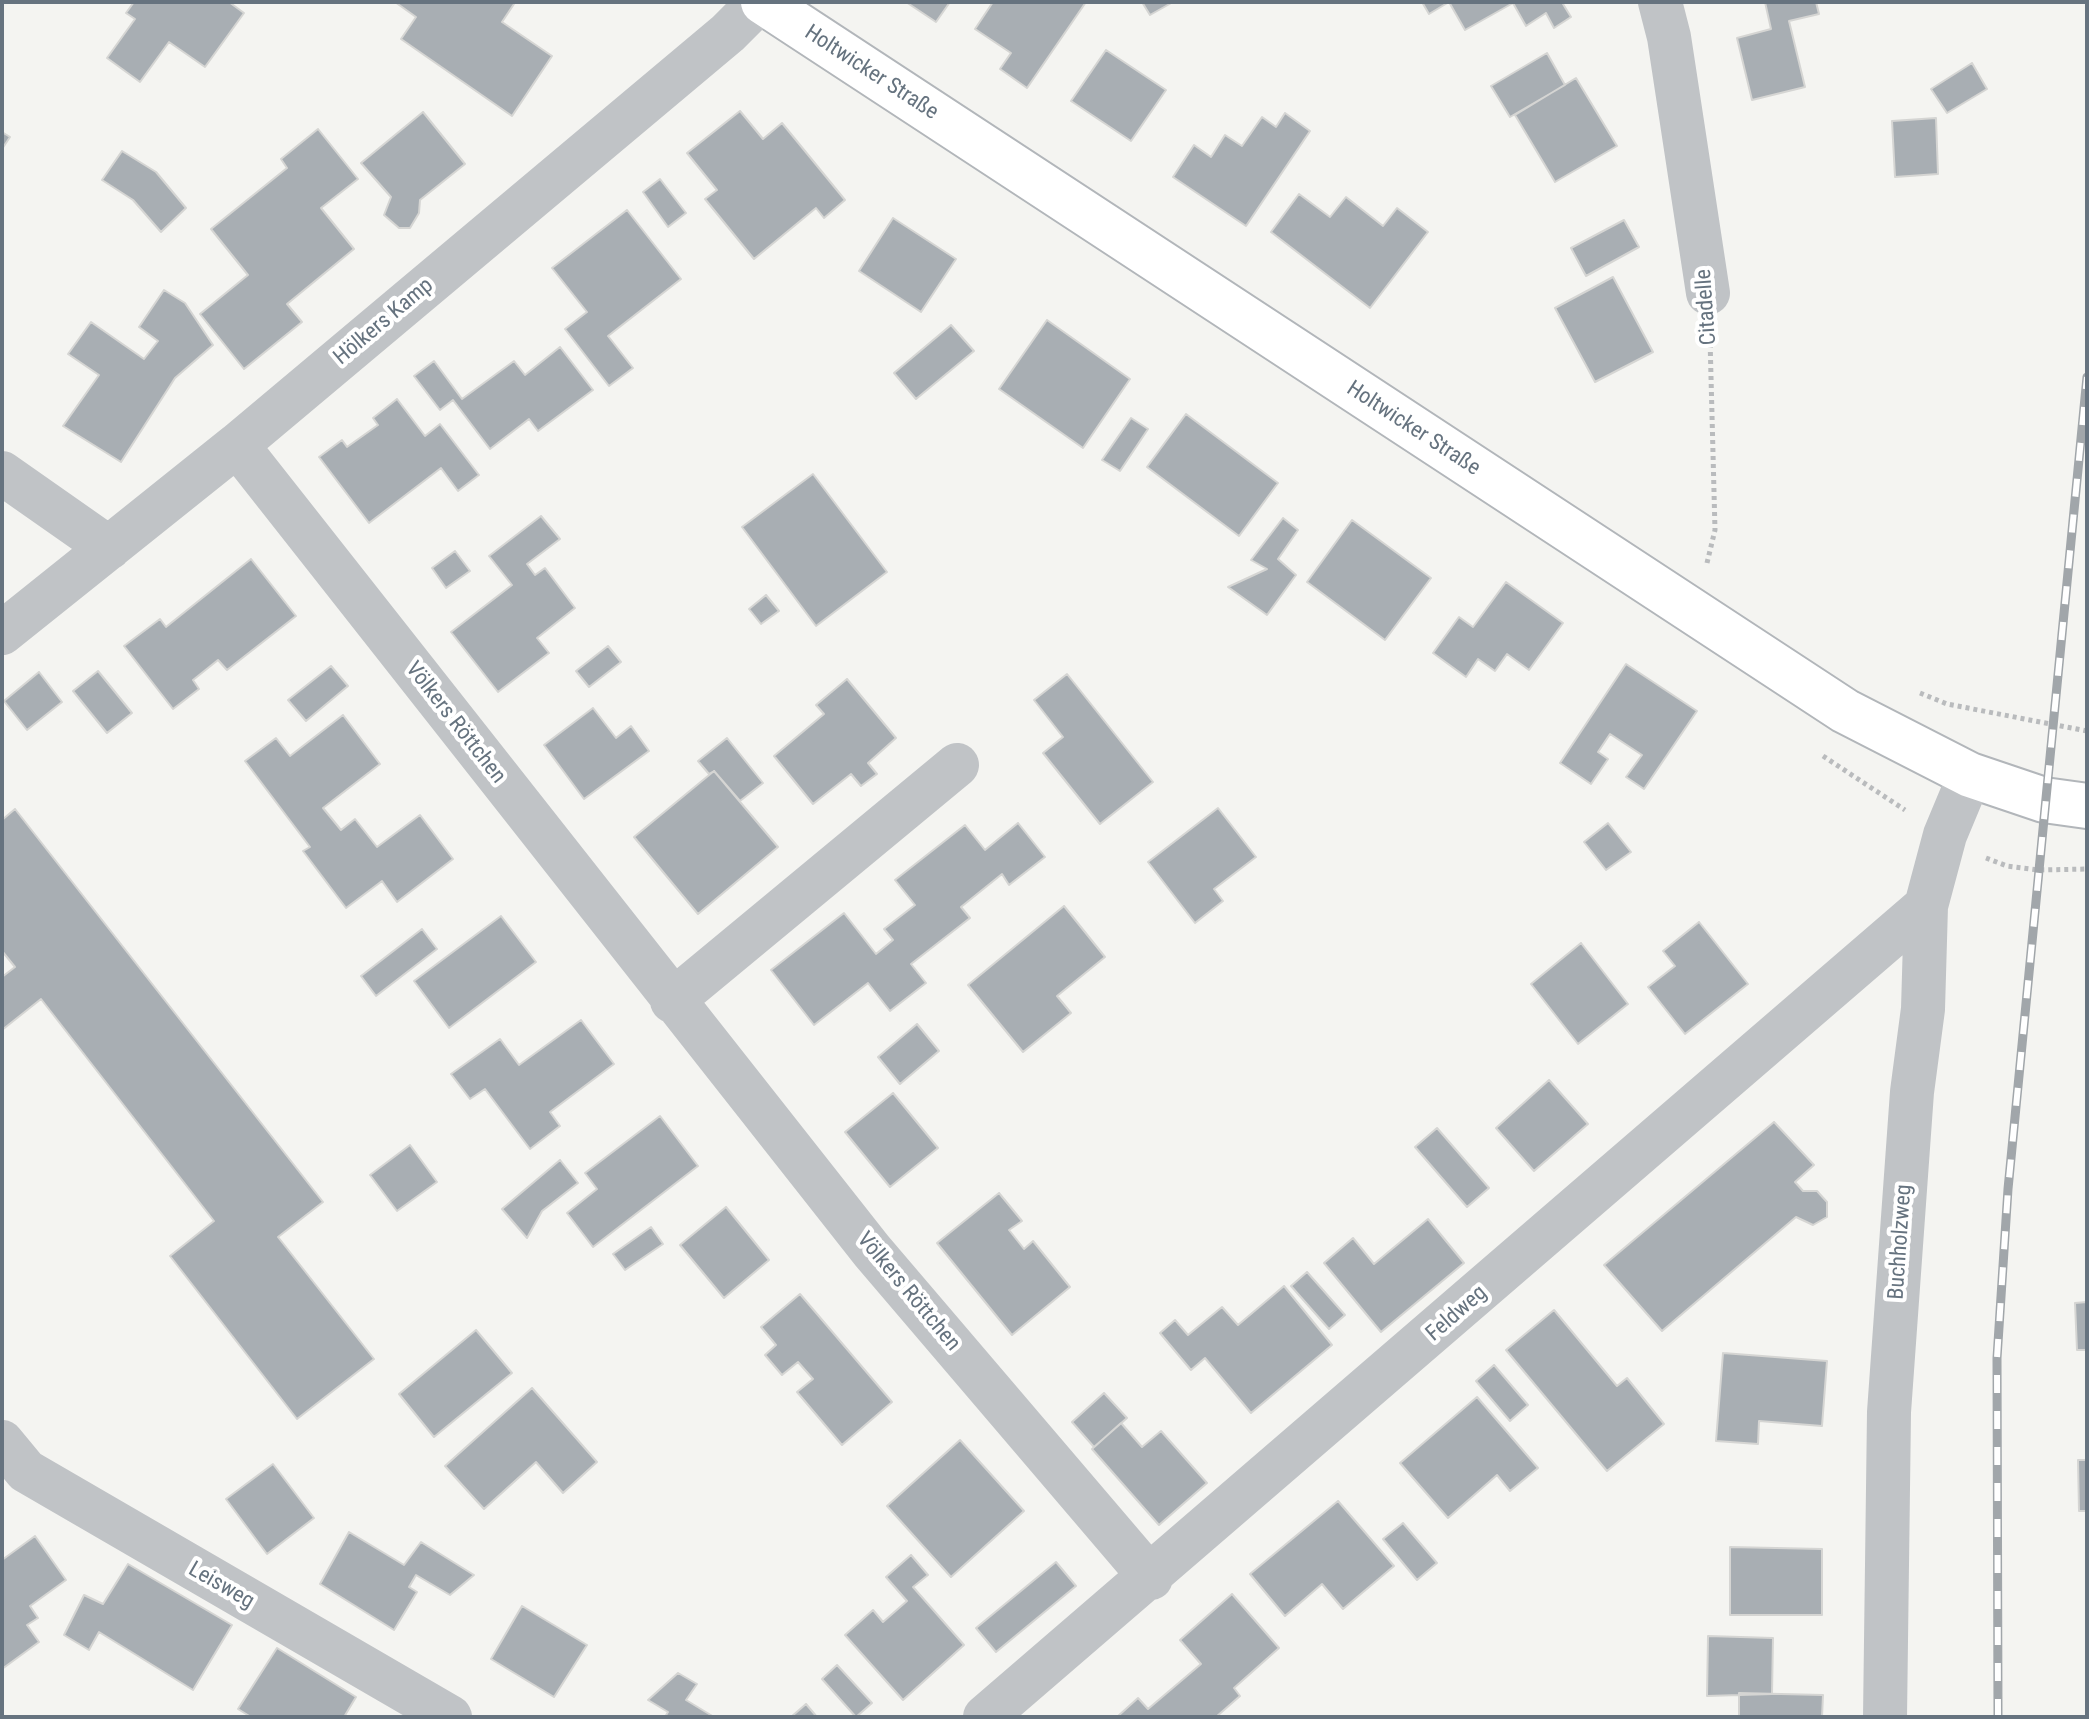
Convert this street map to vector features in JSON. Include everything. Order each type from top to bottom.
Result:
[{"type":"main road","name":"Holtwicker Straße","points":[[761,2],[1845,711],[1970,775],[2044,800],[2087,806]]},
{"type":"street","name":"Hölkers Kamp","points":[[2,633],[237,445],[761,2]]},
{"type":"street","name":"Citadelle","points":[[1660,2],[1669,37],[1708,293]]},
{"type":"street","name":"Völkers Röttchen","points":[[237,445],[872,1251],[1151,1578]]},
{"type":"street","points":[[2,473],[109,548]]},
{"type":"street","points":[[672,1001],[957,765]]},
{"type":"street","name":"Buchholzweg","points":[[1885,1717],[1889,1412],[1912,1092],[1923,1009],[1926,906],[1945,835],[1970,775]]},
{"type":"street","name":"Feldweg","points":[[985,1717],[1151,1578],[1926,906]]},
{"type":"street","name":"Leisweg","points":[[2,1442],[26,1471],[450,1717]]},
{"type":"path","name":"Citadelle","points":[[1694,613],[1715,530],[1708,293]]},
{"type":"path","points":[[1910,688],[1947,704],[2087,731]]},
{"type":"building","points":[[134,2],[229,2],[244,13],[205,67],[169,42],[140,82],[107,58],[135,19],[126,13]]},
{"type":"building","points":[[395,2],[512,2],[514,4],[502,22],[552,56],[512,116],[401,39],[416,17]]},
{"type":"building","points":[[906,2],[950,2],[936,22]]},
{"type":"building","points":[[993,2],[1086,2],[1027,88],[1000,69],[1011,53],[975,29]]},
{"type":"building","points":[[1142,2],[1173,2],[1150,15]]},
{"type":"building","points":[[1422,2],[1449,2],[1429,14]]},
{"type":"building","points":[[1449,2],[1566,2],[1563,4],[1571,17],[1554,28],[1546,13],[1526,26],[1513,3],[1465,30]]},
{"type":"building","points":[[1765,2],[1816,2],[1819,14],[1789,21],[1805,87],[1752,100],[1737,38],[1771,29]]},
{"type":"building","points":[[1106,50],[1166,90],[1131,141],[1071,101]]},
{"type":"building","points":[[1547,53],[1565,85],[1510,117],[1491,86]]},
{"type":"building","points":[[1972,63],[1987,89],[1947,113],[1931,89]]},
{"type":"building","points":[[1576,78],[1617,146],[1555,182],[1515,115]]},
{"type":"building","points":[[740,111],[763,139],[782,123],[845,200],[824,218],[816,208],[754,259],[705,199],[717,190],[687,153]]},
{"type":"building","points":[[423,112],[465,164],[420,200],[419,213],[410,228],[399,228],[384,215],[391,197],[361,163]]},
{"type":"building","points":[[1285,113],[1310,131],[1246,226],[1173,177],[1194,145],[1211,157],[1225,135],[1242,146],[1262,117],[1276,127]]},
{"type":"building","points":[[1936,118],[1938,174],[1895,177],[1892,121]]},
{"type":"building","points":[[318,129],[358,179],[321,208],[354,249],[287,304],[302,322],[244,369],[200,314],[248,275],[211,229],[287,168],[281,159]]},
{"type":"building","points":[[2,132],[10,137],[2,149]]},
{"type":"building","points":[[122,151],[156,172],[186,208],[161,232],[133,200],[102,180]]},
{"type":"building","points":[[660,179],[686,213],[668,227],[643,192]]},
{"type":"building","points":[[1299,194],[1330,217],[1346,197],[1383,226],[1397,208],[1428,232],[1370,308],[1271,232]]},
{"type":"building","points":[[627,210],[681,279],[608,336],[633,368],[609,386],[565,329],[587,312],[552,268]]},
{"type":"building","points":[[893,218],[956,259],[921,312],[859,271]]},
{"type":"building","points":[[1624,220],[1639,247],[1586,276],[1571,248]]},
{"type":"building","points":[[1613,277],[1653,352],[1595,382],[1555,308]]},
{"type":"building","points":[[164,290],[185,303],[213,345],[175,378],[121,462],[63,426],[99,375],[68,354],[91,322],[144,359],[158,341],[139,327]]},
{"type":"building","points":[[1047,320],[1130,379],[1083,448],[999,389]]},
{"type":"building","points":[[951,325],[974,351],[916,399],[894,373]]},
{"type":"building","points":[[560,347],[593,390],[538,431],[529,419],[490,449],[453,400],[440,410],[414,376],[434,361],[462,399],[514,361],[525,375]]},
{"type":"building","points":[[397,399],[425,436],[440,424],[479,475],[458,491],[441,468],[369,523],[319,457],[342,440],[347,447],[378,425],[373,418]]},
{"type":"building","points":[[1186,414],[1278,483],[1239,536],[1147,467]]},
{"type":"building","points":[[1131,418],[1148,429],[1120,471],[1102,460]]},
{"type":"building","points":[[813,474],[887,572],[816,626],[742,527]]},
{"type":"building","points":[[541,516],[560,539],[527,564],[535,575],[545,568],[575,608],[537,638],[549,653],[498,692],[451,632],[512,585],[489,556]]},
{"type":"building","points":[[1283,518],[1298,530],[1278,559],[1296,575],[1267,615],[1228,587],[1267,569],[1251,560]]},
{"type":"building","points":[[1352,520],[1431,578],[1385,640],[1307,582]]},
{"type":"building","points":[[455,551],[470,571],[446,588],[432,568]]},
{"type":"building","points":[[251,559],[296,616],[227,670],[218,660],[193,680],[199,689],[173,709],[124,646],[160,619],[166,627]]},
{"type":"building","points":[[1506,582],[1563,623],[1529,670],[1507,654],[1495,671],[1478,659],[1466,677],[1433,653],[1459,617],[1473,627]]},
{"type":"building","points":[[766,595],[779,611],[761,624],[749,609]]},
{"type":"building","points":[[608,646],[621,662],[589,687],[576,671]]},
{"type":"building","points":[[1626,664],[1697,711],[1644,789],[1626,777],[1642,755],[1610,734],[1598,752],[1608,759],[1591,784],[1560,763]]},
{"type":"building","points":[[331,666],[348,686],[306,721],[288,700]]},
{"type":"building","points":[[98,671],[132,713],[107,733],[73,691]]},
{"type":"building","points":[[39,672],[62,702],[27,730],[4,701]]},
{"type":"building","points":[[1067,674],[1153,782],[1100,824],[1043,753],[1063,737],[1034,700]]},
{"type":"building","points":[[847,679],[896,738],[868,763],[877,774],[861,786],[851,774],[813,804],[774,756],[824,714],[816,705]]},
{"type":"building","points":[[593,708],[616,738],[631,726],[649,751],[584,799],[544,745]]},
{"type":"building","points":[[343,715],[380,764],[323,808],[341,830],[355,819],[377,847],[420,815],[453,859],[397,902],[382,881],[346,908],[303,851],[310,847],[245,761],[276,738],[290,756]]},
{"type":"building","points":[[727,738],[763,783],[740,801],[714,771],[709,774],[698,761]]},
{"type":"building","points":[[714,771],[778,847],[698,914],[634,837]]},
{"type":"building","points":[[1218,808],[1256,857],[1214,889],[1223,901],[1195,923],[1148,862]]},
{"type":"building","points":[[15,809],[323,1202],[278,1237],[374,1359],[297,1419],[170,1256],[214,1221],[41,999],[2,1030],[2,977],[15,967],[2,951],[2,820]]},
{"type":"building","points":[[1018,823],[1045,857],[1009,885],[1002,874],[961,907],[970,918],[911,964],[926,983],[890,1011],[868,983],[814,1025],[771,970],[844,913],[876,954],[893,940],[884,929],[915,905],[895,880],[965,825],[985,850]]},
{"type":"building","points":[[1608,823],[1631,852],[1606,870],[1584,842]]},
{"type":"building","points":[[1064,906],[1105,957],[1057,996],[1071,1013],[1023,1052],[968,985]]},
{"type":"building","points":[[501,916],[536,962],[449,1028],[414,981]]},
{"type":"building","points":[[1699,922],[1748,984],[1685,1034],[1648,987],[1675,966],[1663,951]]},
{"type":"building","points":[[422,929],[437,949],[376,996],[361,976]]},
{"type":"building","points":[[1581,943],[1628,1004],[1578,1044],[1531,984]]},
{"type":"building","points":[[581,1020],[614,1064],[550,1112],[560,1126],[530,1149],[485,1089],[470,1099],[451,1074],[500,1039],[519,1065]]},
{"type":"building","points":[[917,1024],[939,1051],[900,1084],[878,1057]]},
{"type":"building","points":[[1549,1080],[1588,1124],[1534,1171],[1496,1128]]},
{"type":"building","points":[[893,1093],[938,1148],[890,1187],[845,1132]]},
{"type":"building","points":[[660,1116],[698,1166],[593,1247],[567,1213],[597,1189],[585,1173]]},
{"type":"building","points":[[1774,1122],[1814,1165],[1795,1182],[1803,1191],[1817,1191],[1827,1202],[1827,1217],[1813,1225],[1796,1217],[1662,1331],[1604,1265]]},
{"type":"building","points":[[1437,1128],[1489,1188],[1467,1207],[1415,1147]]},
{"type":"building","points":[[410,1145],[437,1182],[397,1211],[370,1175]]},
{"type":"building","points":[[560,1160],[578,1183],[542,1211],[527,1238],[502,1209]]},
{"type":"building","points":[[999,1193],[1022,1221],[1009,1230],[1024,1249],[1033,1241],[1070,1287],[1012,1335],[937,1243]]},
{"type":"building","points":[[726,1207],[769,1260],[724,1298],[680,1245]]},
{"type":"building","points":[[1428,1219],[1464,1263],[1381,1332],[1324,1263],[1353,1238],[1374,1264]]},
{"type":"building","points":[[651,1227],[663,1244],[625,1270],[613,1254]]},
{"type":"building","points":[[1307,1272],[1345,1315],[1329,1329],[1291,1286]]},
{"type":"building","points":[[1284,1286],[1332,1345],[1251,1413],[1205,1358],[1191,1370],[1160,1333],[1175,1320],[1188,1335],[1222,1307],[1238,1325]]},
{"type":"building","points":[[800,1294],[892,1402],[842,1445],[797,1392],[813,1379],[798,1362],[782,1375],[765,1355],[776,1345],[761,1327]]},
{"type":"building","points":[[2087,1302],[2087,1350],[2077,1350],[2075,1303]]},
{"type":"building","points":[[1554,1310],[1617,1386],[1627,1378],[1664,1424],[1607,1471],[1506,1350]]},
{"type":"building","points":[[476,1330],[512,1373],[434,1437],[399,1394]]},
{"type":"building","points":[[1723,1353],[1827,1361],[1822,1426],[1759,1421],[1758,1444],[1716,1441]]},
{"type":"building","points":[[1494,1365],[1528,1405],[1510,1421],[1476,1381]]},
{"type":"building","points":[[532,1388],[597,1462],[563,1493],[536,1462],[484,1509],[445,1466]]},
{"type":"building","points":[[1104,1393],[1127,1418],[1094,1447],[1072,1422]]},
{"type":"building","points":[[1477,1397],[1538,1468],[1510,1491],[1497,1475],[1448,1518],[1400,1463]]},
{"type":"building","points":[[1121,1423],[1142,1447],[1161,1431],[1207,1483],[1159,1525],[1092,1449]]},
{"type":"building","points":[[960,1440],[1024,1511],[951,1577],[887,1506]]},
{"type":"building","points":[[2078,1460],[2087,1460],[2087,1511],[2079,1511]]},
{"type":"building","points":[[273,1464],[314,1518],[267,1554],[226,1499]]},
{"type":"building","points":[[1338,1501],[1394,1566],[1343,1609],[1322,1584],[1285,1616],[1250,1574]]},
{"type":"building","points":[[1403,1523],[1437,1563],[1417,1580],[1383,1539]]},
{"type":"building","points":[[349,1532],[404,1565],[421,1542],[474,1575],[450,1595],[416,1575],[409,1587],[417,1592],[394,1630],[320,1584]]},
{"type":"building","points":[[35,1536],[66,1580],[30,1606],[38,1618],[27,1625],[39,1642],[2,1669],[2,1560]]},
{"type":"building","points":[[1730,1547],[1822,1549],[1822,1615],[1730,1615]]},
{"type":"building","points":[[911,1555],[928,1575],[913,1587],[964,1645],[903,1700],[845,1635],[873,1610],[883,1622],[907,1601],[886,1577]]},
{"type":"building","points":[[1056,1562],[1076,1586],[996,1652],[976,1628]]},
{"type":"building","points":[[128,1564],[232,1625],[193,1690],[99,1632],[89,1650],[64,1635],[84,1595],[103,1604]]},
{"type":"building","points":[[1232,1594],[1279,1648],[1234,1688],[1240,1696],[1216,1717],[1117,1717],[1138,1698],[1148,1709],[1201,1664],[1180,1640]]},
{"type":"building","points":[[522,1606],[587,1645],[554,1697],[491,1659]]},
{"type":"building","points":[[1708,1636],[1773,1638],[1772,1694],[1707,1696]]},
{"type":"building","points":[[277,1648],[356,1697],[344,1717],[251,1717],[238,1709]]},
{"type":"building","points":[[837,1665],[872,1703],[856,1717],[822,1679]]},
{"type":"building","points":[[678,1673],[697,1684],[686,1700],[714,1717],[665,1717],[668,1712],[648,1700]]},
{"type":"building","points":[[1739,1693],[1823,1695],[1822,1717],[1739,1717]]},
{"type":"building","points":[[806,1704],[817,1717],[791,1717]]},
{"type":"railway","points":[[1998,1717],[1997,1358],[2008,1189],[2087,377]]}]
